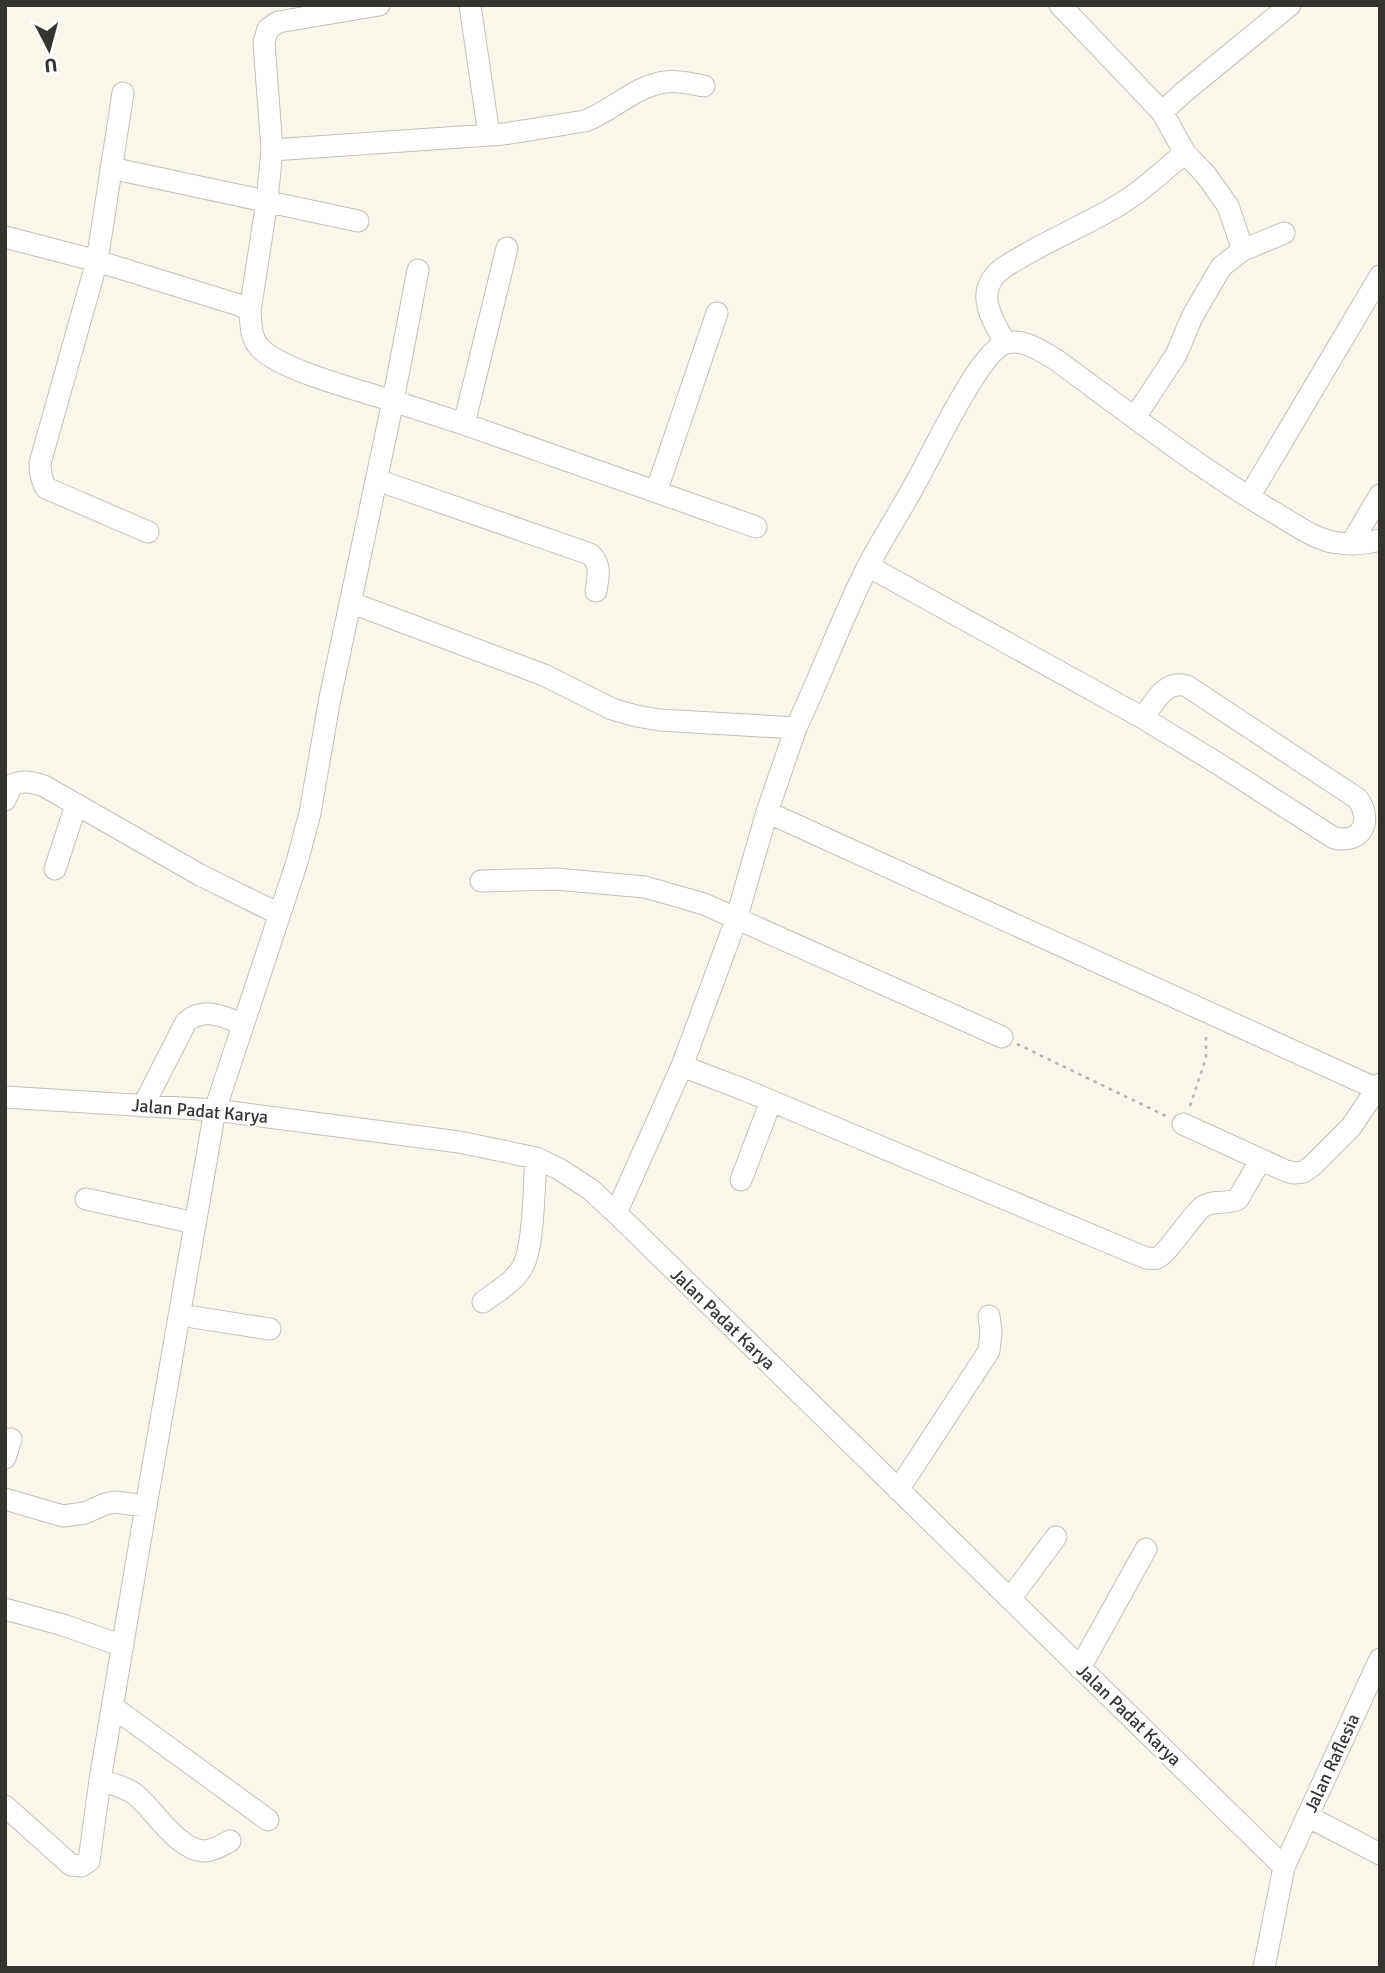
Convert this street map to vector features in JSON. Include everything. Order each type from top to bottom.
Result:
[{"type":"street","points":[[379,5],[278,22],[268,29],[264,42],[272,150],[250,311],[251,331],[257,345],[268,355],[287,365],[756,527]]},
{"type":"street","points":[[470,5],[489,135]]},
{"type":"street","points":[[1060,5],[1162,112],[1185,153],[1206,174],[1228,206],[1243,250]]},
{"type":"street","points":[[1162,112],[1290,5]]},
{"type":"street","points":[[272,150],[517,132],[585,121],[655,84],[674,82],[704,86]]},
{"type":"street","points":[[123,93],[97,261],[40,463],[40,472],[46,488],[148,532]]},
{"type":"street","points":[[1005,343],[990,314],[988,304],[989,284],[994,276],[1032,250],[1124,202],[1185,153]]},
{"type":"street","points":[[111,169],[358,222]]},
{"type":"street","points":[[1135,417],[1176,355],[1192,317],[1221,267],[1243,250],[1284,233]]},
{"type":"street","points":[[5,237],[222,298],[250,311]]},
{"type":"street","points":[[464,424],[507,248]]},
{"type":"street","points":[[5,1806],[71,1865],[81,1866],[89,1861],[100,1780],[215,1110],[297,862],[310,813],[330,698],[352,603],[418,270]]},
{"type":"street","points":[[1249,497],[1380,276]]},
{"type":"street","points":[[656,492],[717,313]]},
{"type":"street","points":[[616,1213],[682,1066],[736,920],[767,813],[796,728],[868,566],[966,389],[994,350],[1005,343],[1016,342],[1031,346],[1055,359],[1197,463],[1314,536],[1350,544],[1380,540]]},
{"type":"street","points":[[377,480],[590,554],[596,559],[599,569],[596,591]]},
{"type":"street","points":[[1350,544],[1380,495]]},
{"type":"street","points":[[868,566],[1143,718],[1334,838],[1343,840],[1362,831],[1365,823],[1363,805],[1358,799],[1187,686],[1175,684],[1166,687],[1143,718]]},
{"type":"street","points":[[352,603],[544,675],[612,709],[636,716],[660,720],[796,728]]},
{"type":"street","points":[[5,800],[12,785],[20,781],[31,781],[44,786],[200,875],[279,914]]},
{"type":"street","points":[[55,869],[76,805]]},
{"type":"street","points":[[767,813],[1378,1086],[1351,1127],[1303,1172],[1294,1173],[1260,1161],[1183,1124]]},
{"type":"street","points":[[481,881],[555,879],[645,887],[704,904],[1002,1037]]},
{"type":"street","points":[[143,1106],[186,1022],[192,1017],[209,1013],[243,1024]]},
{"type":"street","points":[[682,1066],[1146,1258],[1159,1257],[1166,1252],[1203,1206],[1238,1199],[1260,1161]]},
{"type":"street","name":"Jalan Padat Karya","points":[[5,1097],[215,1110],[459,1142],[536,1158],[559,1169],[590,1189],[616,1213],[1284,1867]]},
{"type":"street","points":[[741,1180],[771,1101]]},
{"type":"street","points":[[483,1302],[517,1276],[523,1267],[531,1230],[536,1158]]},
{"type":"street","points":[[86,1199],[195,1223]]},
{"type":"street","points":[[180,1315],[270,1329]]},
{"type":"street","points":[[898,1490],[989,1351],[989,1316]]},
{"type":"street","points":[[5,1499],[63,1516],[85,1513],[115,1502],[146,1506]]},
{"type":"street","points":[[1010,1599],[1056,1536]]},
{"type":"street","points":[[1080,1668],[1146,1549]]},
{"type":"street","points":[[5,1609],[123,1646]]},
{"type":"street","name":"Jalan Raflesia","points":[[1264,1968],[1284,1867],[1379,1664]]},
{"type":"street","points":[[113,1707],[268,1820]]},
{"type":"street","points":[[100,1780],[134,1793],[177,1838],[190,1847],[204,1851],[230,1841]]},
{"type":"street","points":[[1307,1816],[1380,1854]]},
{"type":"path","points":[[1002,1037],[1183,1124],[1206,1058],[1205,1011]]}]
